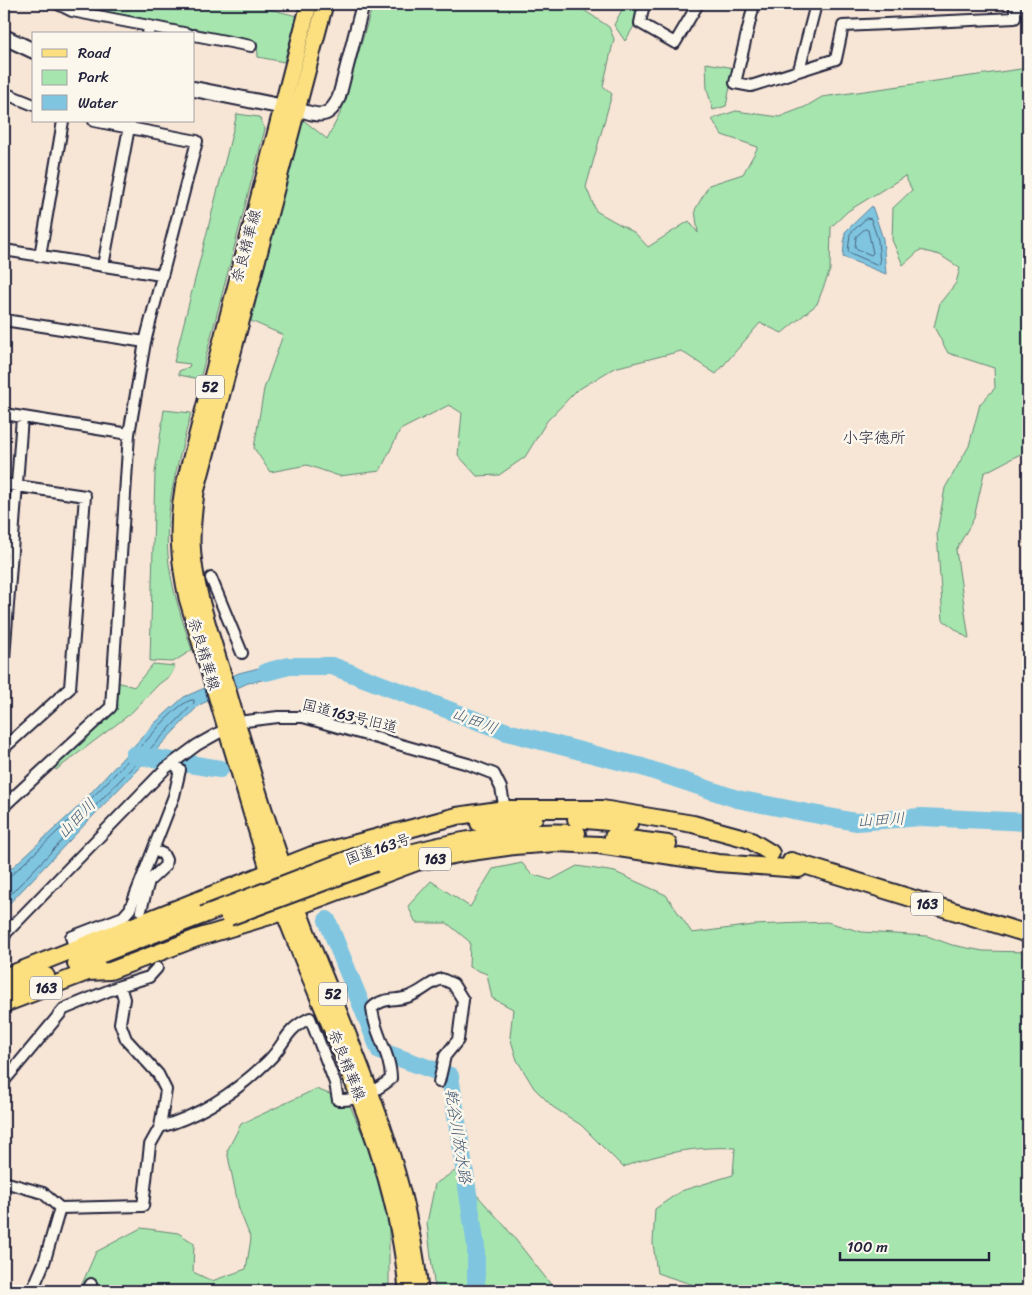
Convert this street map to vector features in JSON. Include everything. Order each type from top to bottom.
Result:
[{"type":"highway","points":[[4,979],[275,869],[398,831],[457,816],[505,809],[602,809],[693,824],[748,839],[771,853]]},
{"type":"highway","name":"国道163号","points":[[4,1004],[87,972],[205,920],[373,857],[434,830],[483,822],[542,818],[586,819],[642,826],[771,853],[827,874],[1028,934]]},
{"type":"highway","name":"国道163号","points":[[373,857],[486,836],[538,832],[640,839],[827,874]]},
{"type":"highway","name":"163","points":[[87,972],[110,971],[197,938],[283,912],[417,862],[514,846],[556,844],[599,845],[718,863],[799,869]]},
{"type":"highway","name":"国道163号","points":[[4,979],[205,920]]},
{"type":"main road","name":"奈良精華線","points":[[214,666],[206,612],[193,555],[192,528],[196,492],[290,108],[309,4]]},
{"type":"main road","name":"奈良精華線","points":[[324,4],[290,108],[180,509],[178,542],[180,570],[187,598],[214,666],[225,702],[275,869],[283,912],[366,1094],[387,1134],[404,1194],[420,1291]]},
{"type":"main road","points":[[4,36],[32,50]]},
{"type":"main road","points":[[195,89],[290,108]]},
{"type":"main road","name":"奈良精華線","points":[[275,869],[298,906],[366,1094],[387,1178],[407,1291]]},
{"type":"street","points":[[58,4],[72,11],[148,30],[168,32]]},
{"type":"street","points":[[290,108],[325,114],[334,107],[339,97],[363,4]]},
{"type":"street","points":[[644,4],[640,22],[675,43],[698,4]]},
{"type":"street","points":[[754,4],[735,83],[751,86],[836,59],[844,26],[1016,18],[1015,4]]},
{"type":"street","points":[[799,70],[816,4]]},
{"type":"street","points":[[195,35],[251,46]]},
{"type":"street","points":[[4,93],[32,104]]},
{"type":"street","points":[[40,256],[63,122]]},
{"type":"street","points":[[4,806],[111,707],[129,434],[145,342],[197,141],[130,124],[106,122]]},
{"type":"street","points":[[103,266],[130,124]]},
{"type":"street","points":[[4,250],[161,275]]},
{"type":"street","points":[[4,320],[145,342]]},
{"type":"street","points":[[4,414],[129,434]]},
{"type":"street","points":[[4,658],[8,553],[22,417]]},
{"type":"street","points":[[4,484],[85,496],[70,688],[4,748]]},
{"type":"street","points":[[211,578],[242,653]]},
{"type":"street","points":[[206,612],[223,606]]},
{"type":"street","name":"国道163号旧道","points":[[4,938],[6,933],[173,763],[197,744],[232,726],[278,717],[303,717],[468,764],[494,774],[501,788],[505,809]]},
{"type":"street","points":[[75,949],[71,936],[123,917],[130,909],[174,796],[180,770],[173,763]]},
{"type":"street","points":[[141,910],[149,881],[165,866],[166,860],[163,854],[154,850]]},
{"type":"street","points":[[4,1081],[64,1009],[120,986],[149,977],[157,968]]},
{"type":"street","points":[[160,1127],[181,1122],[216,1103],[267,1062],[276,1053],[296,1024],[310,1018],[335,1083],[338,1100],[350,1100],[366,1094],[391,1079],[391,1069],[373,1019],[372,1008],[379,1001],[411,996],[435,981],[442,979],[453,984],[463,1000],[458,1040],[445,1056],[439,1082]]},
{"type":"street","points":[[4,1182],[43,1193],[60,1208],[143,1206],[142,1199],[150,1145],[160,1127],[166,1090],[158,1074],[126,1038],[120,1023],[124,999],[120,986]]},
{"type":"street","points":[[32,1291],[44,1263],[60,1208]]},
{"type":"green space","points":[[70,4],[250,4],[297,16],[284,62],[258,57],[257,42]]},
{"type":"green space","points":[[373,4],[575,4],[609,27],[614,39],[603,86],[612,94],[586,187],[596,211],[635,233],[648,247],[689,221],[698,233],[695,210],[709,185],[743,174],[758,147],[722,135],[712,119],[736,111],[779,117],[805,107],[822,97],[1028,68],[1028,450],[984,473],[974,518],[956,550],[969,639],[943,620],[937,533],[945,488],[969,446],[980,404],[995,388],[994,368],[948,353],[934,327],[940,303],[956,283],[960,268],[940,255],[920,250],[903,265],[892,240],[893,208],[912,190],[905,176],[848,211],[831,227],[830,270],[817,304],[782,333],[760,323],[716,374],[681,351],[614,368],[576,391],[547,421],[525,457],[499,475],[477,476],[458,455],[462,413],[449,405],[400,430],[380,471],[339,476],[307,465],[270,472],[254,448],[264,389],[283,335],[251,321],[302,119],[327,139],[341,112]]},
{"type":"green space","points":[[625,4],[640,4],[636,23],[625,41],[614,25]]},
{"type":"green space","points":[[706,63],[734,68],[726,106],[713,110],[707,89]]},
{"type":"green space","points":[[237,114],[259,117],[265,129],[200,379],[179,375],[179,371],[189,367],[190,364],[174,362]]},
{"type":"green space","points":[[164,410],[191,413],[172,488],[167,545],[173,586],[192,650],[173,662],[150,661],[155,473]]},
{"type":"green space","points":[[153,664],[175,666],[171,675],[159,684],[130,714],[56,770],[53,766],[115,710],[117,682],[134,687]]},
{"type":"green space","points":[[522,863],[531,874],[551,880],[577,866],[615,872],[666,895],[692,933],[754,925],[827,922],[862,932],[927,936],[952,945],[983,951],[1028,952],[1028,1291],[739,1291],[735,1287],[703,1288],[657,1273],[653,1243],[655,1209],[681,1191],[733,1175],[735,1148],[692,1149],[650,1158],[623,1167],[581,1125],[553,1107],[534,1088],[517,1060],[510,1037],[513,1009],[492,998],[487,974],[469,967],[470,942],[447,923],[416,923],[408,906],[431,881],[470,907],[493,869]]},
{"type":"green space","points":[[316,1089],[348,1101],[378,1170],[389,1214],[389,1291],[79,1291],[96,1252],[141,1228],[178,1233],[194,1243],[193,1272],[212,1281],[246,1269],[251,1239],[239,1209],[227,1151],[241,1124]]},
{"type":"green space","points":[[455,1171],[504,1225],[556,1291],[435,1291],[427,1223],[435,1184]]},
{"type":"water","points":[[872,206],[883,239],[886,274],[843,257],[845,232]]},
{"type":"water","points":[[278,663],[289,666],[262,680],[248,683],[199,705],[4,909],[4,875],[76,809],[156,722],[184,697],[239,673]]},
{"type":"waterway","name":"山田川","points":[[266,672],[289,666],[332,666],[507,732],[642,767],[737,799],[808,813],[856,822],[921,817],[1028,822]]},
{"type":"waterway","name":"乾谷川放水路","points":[[134,755],[220,769]]},
{"type":"waterway","name":"乾谷川放水路","points":[[327,920],[380,1051],[450,1076],[476,1246],[476,1291]]},
{"type":"district","name":"小字徳所","points":[[874,437]]}]
